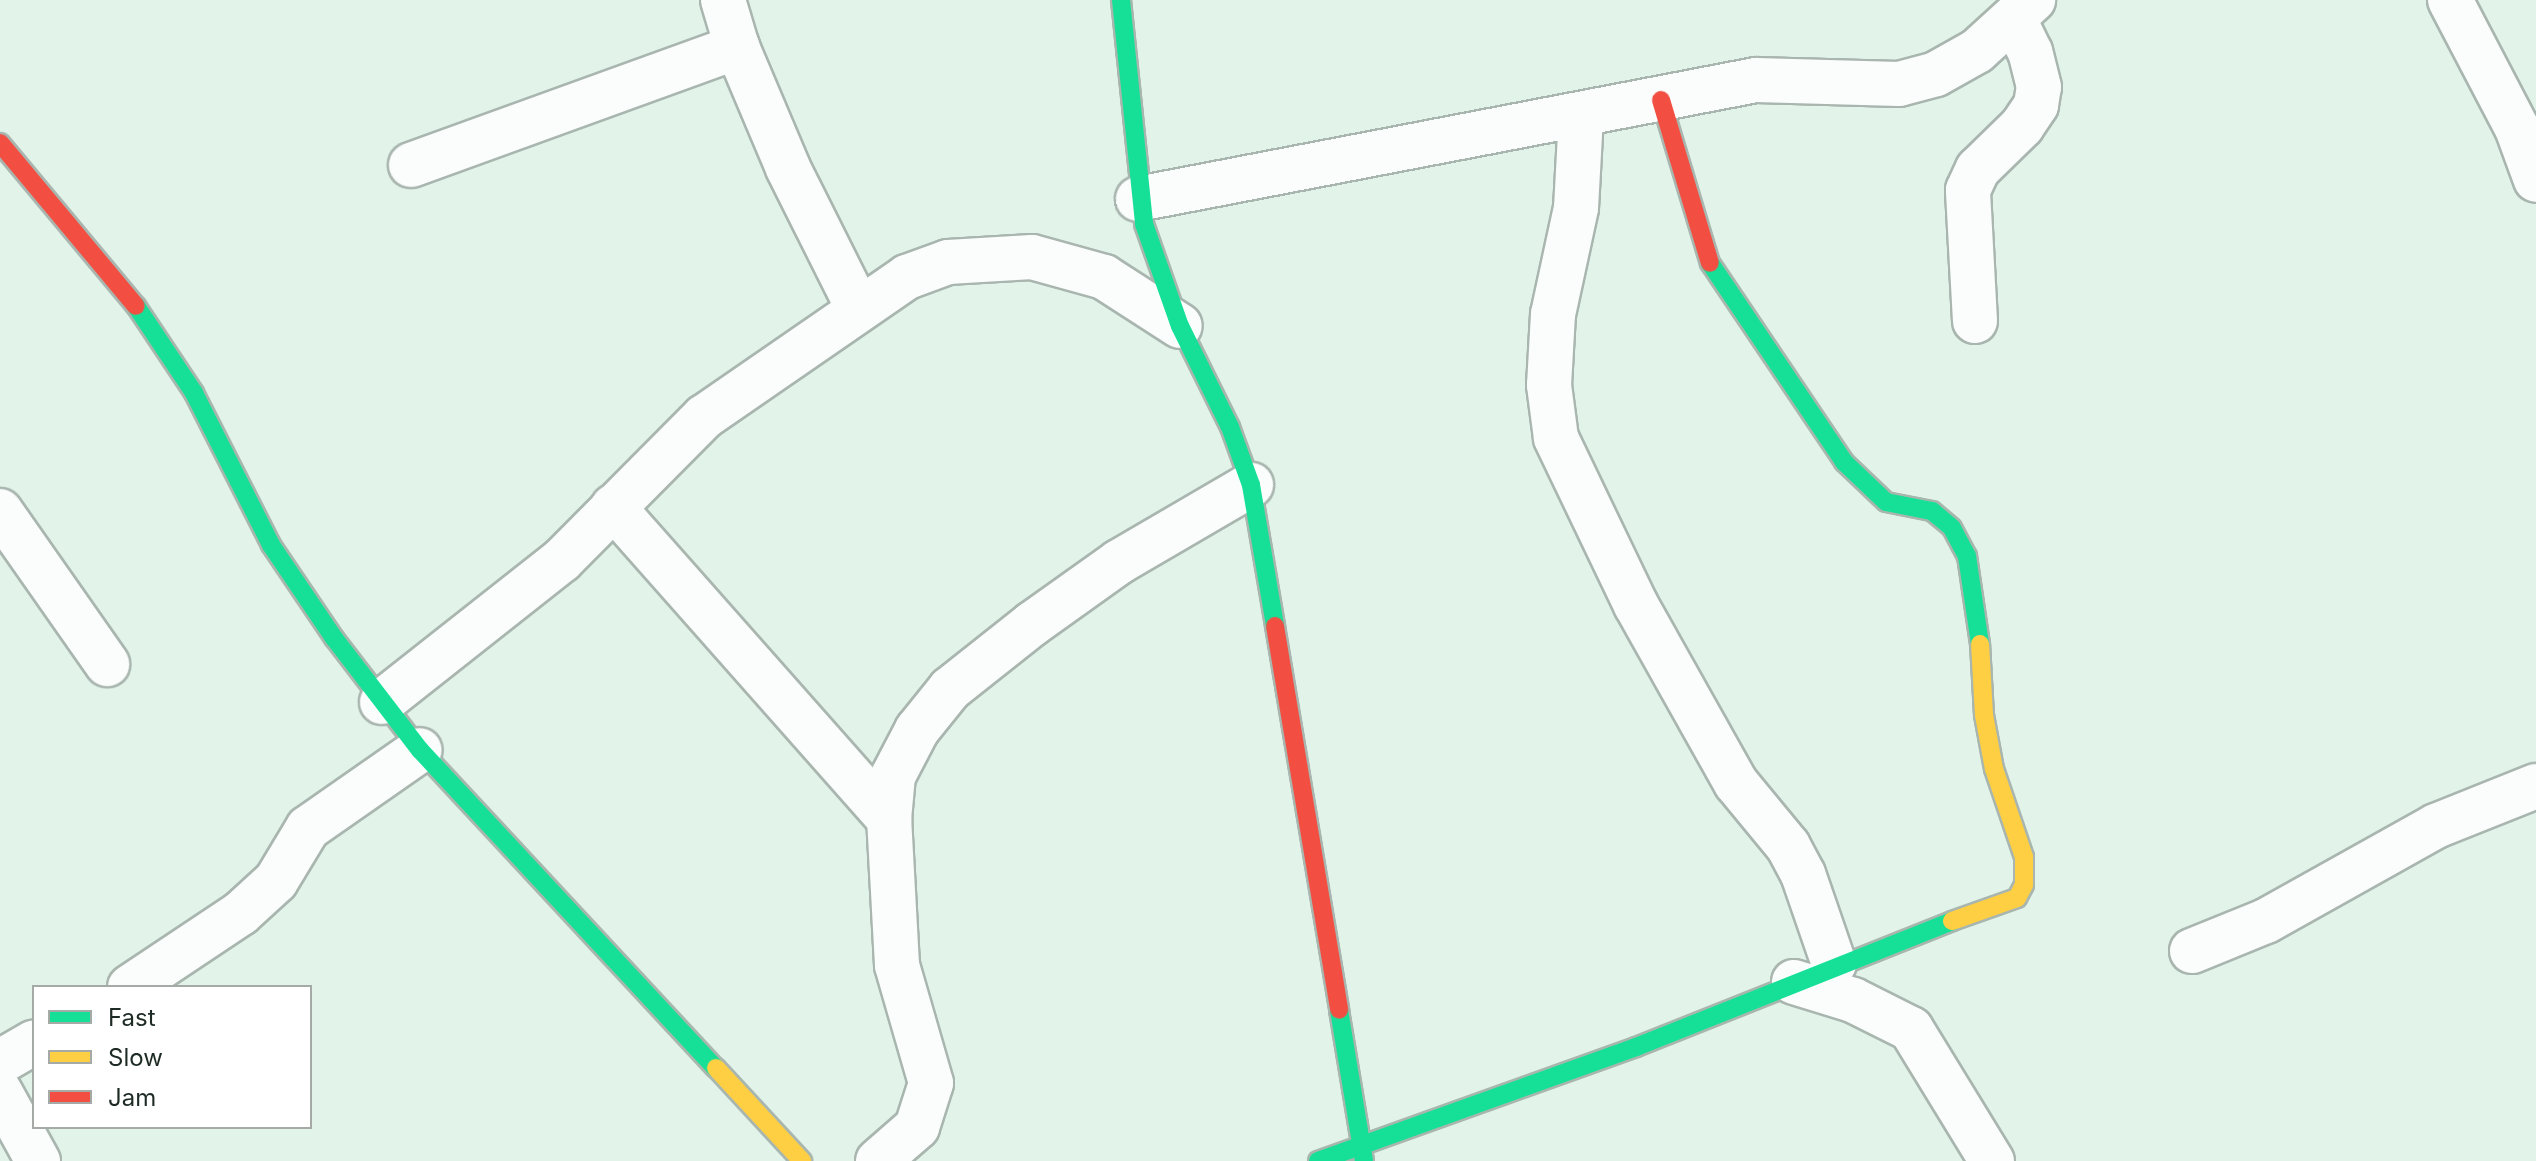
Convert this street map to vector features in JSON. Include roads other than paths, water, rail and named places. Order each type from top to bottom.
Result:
[{"type":"street","points":[[723,0],[737,47],[858,308]]},
{"type":"street","points":[[1121,0],[1138,199],[1180,326],[1230,427],[1251,485],[1362,1154]]},
{"type":"street","points":[[2450,0],[2517,128],[2536,180]]},
{"type":"street","points":[[1138,199],[1756,80],[1899,84],[1936,74],[2024,10],[2039,87],[2036,105],[2022,126],[1978,169],[1968,190],[1975,321]]},
{"type":"street","points":[[411,165],[737,47]]},
{"type":"street","points":[[1318,1161],[1362,1154],[1622,1052],[1834,964],[1991,910],[2017,898],[2024,885],[2024,857],[1994,769],[1984,715],[1980,637],[1967,556],[1952,528],[1932,511],[1886,502],[1859,479],[1734,302],[1701,246],[1661,100]]},
{"type":"street","points":[[1581,116],[1576,208],[1553,314],[1549,385],[1556,438],[1636,605],[1736,783],[1788,846],[1803,874],[1834,964]]},
{"type":"street","points":[[0,143],[79,232],[151,326],[194,393],[271,545],[382,702],[420,750],[802,1161]]},
{"type":"street","points":[[382,702],[562,560],[704,417],[907,277],[948,262],[1032,257],[1104,277],[1180,326]]},
{"type":"street","points":[[878,1161],[917,1127],[931,1083],[897,965],[889,819],[893,776],[917,730],[950,689],[1119,562],[1251,485]]},
{"type":"street","points":[[613,507],[889,819]]},
{"type":"street","points":[[0,511],[107,664]]},
{"type":"street","points":[[133,985],[241,913],[276,881],[308,828],[420,750]]},
{"type":"street","points":[[2192,951],[2266,921],[2436,826],[2536,786]]},
{"type":"street","points":[[1794,982],[1853,1000],[1911,1029],[1992,1161]]},
{"type":"street","points":[[0,1062],[32,1043]]},
{"type":"street","points":[[0,1092],[38,1161]]}]
